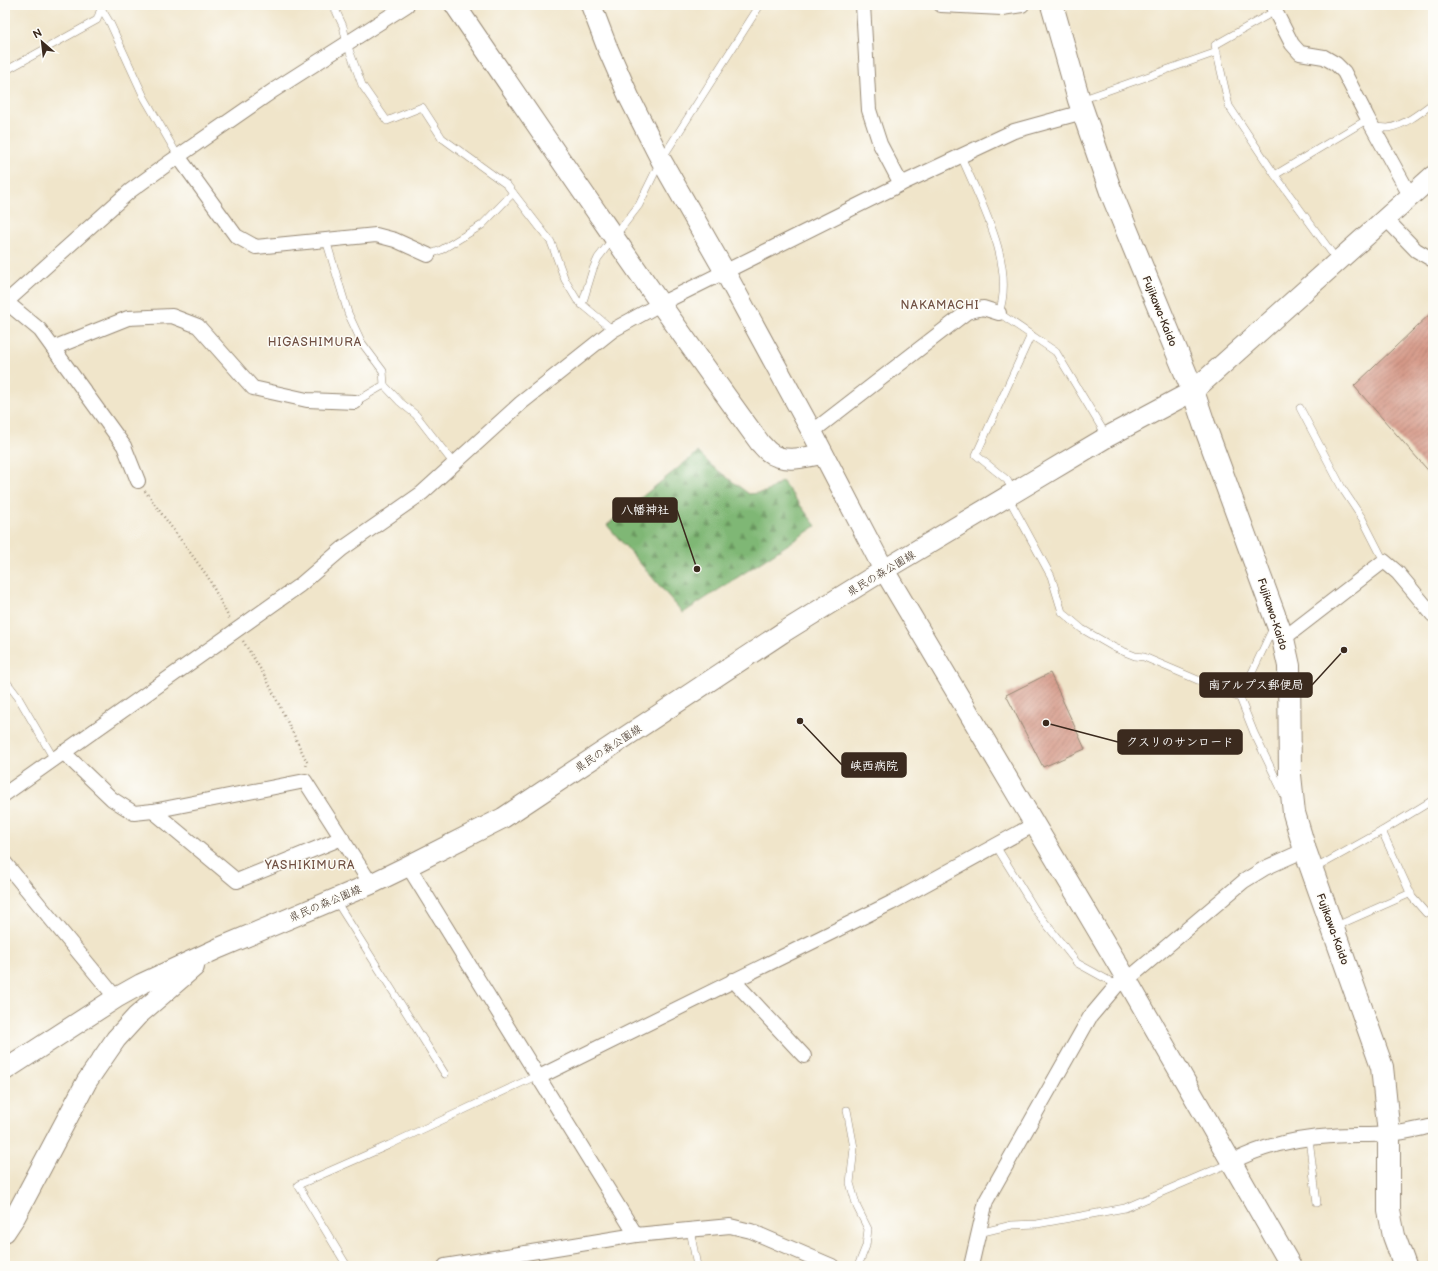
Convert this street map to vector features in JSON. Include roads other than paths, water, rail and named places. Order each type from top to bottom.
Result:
[{"type":"main road","name":"Fujikawa-Kaido","points":[[1052,5],[1081,106],[1111,192],[1193,391],[1280,629],[1289,666],[1290,775],[1294,813],[1308,860],[1382,1067],[1389,1134],[1389,1212],[1394,1236],[1405,1266]]},
{"type":"street","points":[[138,481],[124,446],[40,330],[5,302],[130,191],[274,90],[408,5]]},
{"type":"street","points":[[456,5],[582,192],[760,443],[770,453],[782,458],[795,459],[822,454]]},
{"type":"street","points":[[591,5],[610,54],[661,160],[725,272],[812,432],[822,454],[884,570],[1035,824],[1122,983],[1232,1162],[1291,1266]]},
{"type":"street","points":[[863,5],[868,110],[880,144],[901,184]]},
{"type":"street","points":[[941,5],[1002,8],[1022,5]]},
{"type":"street","points":[[1274,8],[1292,44],[1300,53],[1324,57],[1336,64],[1344,72],[1410,197]]},
{"type":"street","points":[[5,794],[58,755],[300,586],[342,549],[422,493],[520,403],[613,330],[660,304],[901,184],[1014,132],[1081,106]]},
{"type":"street","points":[[178,156],[236,236],[256,247],[376,235],[395,240],[428,255]]},
{"type":"street","name":"県民の森公園線","points":[[5,1070],[116,998],[141,984],[219,948],[371,884],[503,818],[782,633],[884,570],[1107,437],[1193,391],[1433,176]]},
{"type":"street","points":[[1386,219],[1416,250],[1433,260]]},
{"type":"street","points":[[812,432],[967,312],[983,308],[1000,313]]},
{"type":"street","points":[[53,348],[128,318],[172,316],[198,326],[252,388],[307,400],[355,402]]},
{"type":"street","points":[[1280,629],[1384,561],[1398,573],[1433,615]]},
{"type":"street","points":[[58,755],[112,799],[134,813],[153,811],[305,781],[371,884]]},
{"type":"street","points":[[153,811],[237,881],[342,838]]},
{"type":"street","points":[[538,1076],[891,903],[1035,824]]},
{"type":"street","points":[[971,1266],[986,1201],[1090,1017],[1122,983],[1244,881],[1266,868],[1308,860]]},
{"type":"street","points":[[5,863],[116,998]]},
{"type":"street","points":[[408,866],[636,1235]]},
{"type":"street","points":[[5,1232],[15,1217],[87,1081],[116,1039],[137,1016],[185,974],[219,948]]},
{"type":"street","points":[[733,980],[804,1056]]},
{"type":"street","points":[[1232,1162],[1245,1154],[1309,1139],[1332,1136],[1389,1134],[1433,1126]]},
{"type":"street","points":[[445,1266],[636,1235],[730,1226],[751,1230],[832,1266]]},
{"type":"lane","points":[[331,5],[335,9],[343,26],[347,44],[362,85],[387,121],[422,107],[442,138],[507,185],[551,242],[565,280],[577,300],[613,330]]},
{"type":"lane","points":[[582,305],[598,258],[639,205],[661,160],[760,5]]},
{"type":"lane","points":[[5,71],[97,20],[100,6]]},
{"type":"lane","points":[[100,6],[110,23],[144,97],[178,156]]},
{"type":"lane","points":[[1274,8],[1215,45],[1229,106],[1275,175],[1338,261]]},
{"type":"lane","points":[[1081,106],[1217,52]]},
{"type":"lane","points":[[1275,175],[1370,123],[1388,128],[1402,124],[1433,103]]},
{"type":"lane","points":[[961,156],[995,236],[1004,277],[1003,301],[1000,313],[1056,352],[1107,437]]},
{"type":"lane","points":[[428,255],[441,250],[482,225],[513,193]]},
{"type":"lane","points":[[326,240],[348,312],[362,343],[383,371],[384,385],[400,402],[416,415],[454,464]]},
{"type":"lane","points":[[1031,335],[976,455],[1007,480],[1011,495],[1050,576],[1062,612],[1082,629],[1115,648],[1135,656],[1144,657],[1240,698],[1254,733],[1283,794],[1294,813]]},
{"type":"lane","points":[[355,402],[384,385]]},
{"type":"lane","points":[[1300,408],[1342,488],[1362,518],[1384,561]]},
{"type":"lane","points":[[1240,698],[1280,629]]},
{"type":"lane","points":[[5,680],[58,755]]},
{"type":"lane","points":[[1308,860],[1382,831],[1433,800]]},
{"type":"lane","points":[[1382,831],[1411,893],[1426,913]]},
{"type":"lane","points":[[996,846],[1036,911],[1077,963],[1122,983]]},
{"type":"lane","points":[[1332,928],[1411,893]]},
{"type":"lane","points":[[334,899],[445,1074]]},
{"type":"lane","points":[[347,1266],[298,1185],[389,1145],[538,1076]]},
{"type":"lane","points":[[847,1110],[854,1148],[850,1183],[857,1207],[868,1229],[866,1246],[858,1266]]},
{"type":"lane","points":[[1309,1139],[1317,1203]]},
{"type":"lane","points":[[979,1233],[1012,1225],[1037,1224],[1125,1208],[1232,1162]]},
{"type":"lane","points":[[690,1230],[697,1266]]},
{"type":"place","name":"八幡神社","points":[[697,569]]},
{"type":"place","name":"南アルプス郵便局","points":[[1344,650]]},
{"type":"place","name":"峡西病院","points":[[800,721]]},
{"type":"place","name":"クスリのサンロード","points":[[1046,723]]},
{"type":"district","name":"NAKAMACHI","points":[[940,305]]},
{"type":"district","name":"HIGASHIMURA","points":[[315,342]]},
{"type":"district","name":"YASHIKIMURA","points":[[310,865]]}]
